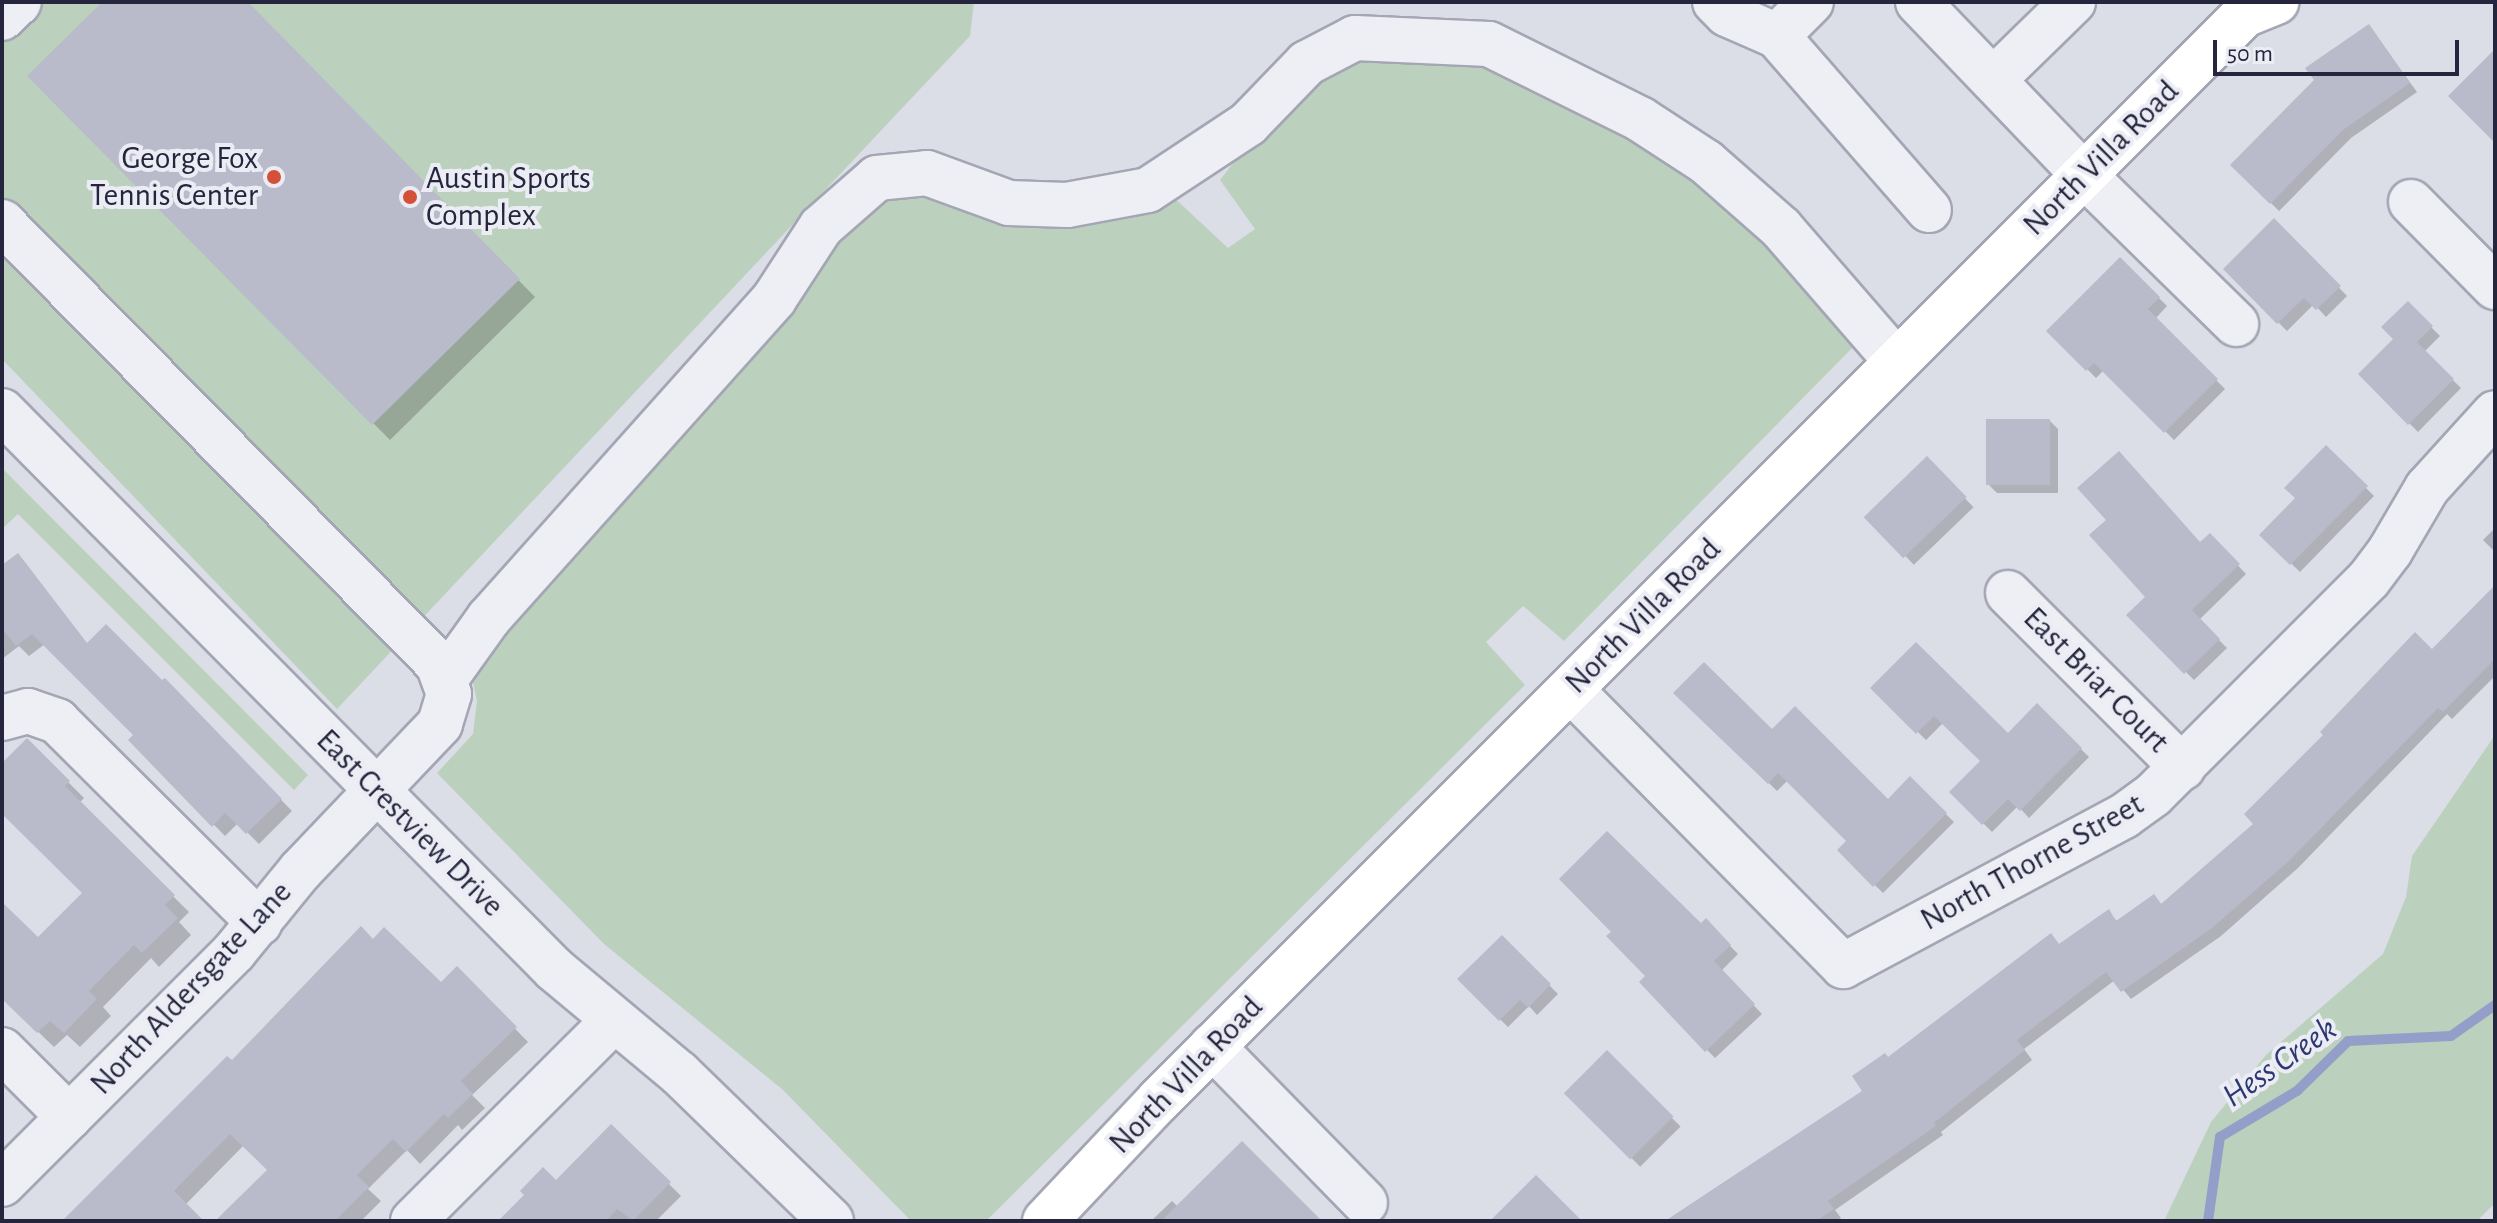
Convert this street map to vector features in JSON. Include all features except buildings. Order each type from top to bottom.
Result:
[{"type":"main road","name":"North Villa Road","points":[[1045,1221],[1212,1046],[2256,6]]},
{"type":"street","points":[[2,18],[19,2]]},
{"type":"street","points":[[1715,2],[1727,14],[1777,36],[1929,210]]},
{"type":"street","points":[[1777,36],[1811,2]]},
{"type":"street","points":[[1918,2],[2084,175],[2236,324]]},
{"type":"street","points":[[1993,80],[2073,2]]},
{"type":"street","points":[[2,222],[438,664],[446,678],[489,618],[774,299],[821,227],[877,178],[927,173],[1009,203],[1067,205],[1148,190],[1248,124],[1307,63],[1355,38],[1489,44],[1640,119],[1706,162],[1781,228],[1897,362]]},
{"type":"street","points":[[2411,202],[2495,287]]},
{"type":"street","name":"East Crestview Drive","points":[[2,411],[554,969],[679,1073],[819,1217]]},
{"type":"street","name":"North Thorne Street","points":[[1570,689],[1843,966],[2124,816],[2183,768],[2369,579],[2390,551],[2427,488],[2495,413]]},
{"type":"street","name":"East Briar Court","points":[[2008,593],[2183,768]]},
{"type":"street","name":"North Aldersgate Lane","points":[[2,1184],[260,923],[300,871],[440,724],[449,694],[446,678]]},
{"type":"street","points":[[2,718],[28,711],[57,721],[260,923]]},
{"type":"street","points":[[413,1221],[614,1020]]},
{"type":"street","points":[[1212,1046],[1365,1203]]},
{"type":"street","points":[[2,1050],[69,1117]]},
{"type":"green space","name":"Austin Sports Complex","points":[[2,2],[974,2],[970,36],[337,709],[2,359]]},
{"type":"green space","points":[[1454,47],[1608,114],[1770,231],[1858,342],[1564,641],[1523,606],[1486,642],[1525,685],[986,1221],[911,1221],[783,1090],[604,944],[437,773],[473,734],[477,701],[472,678],[498,621],[871,194],[1169,193],[1228,248],[1255,229],[1220,180],[1260,128],[1337,56]]},
{"type":"green space","points":[[2,468],[308,775],[294,790],[18,514],[2,529]]},
{"type":"green space","points":[[2495,735],[2495,1203],[2477,1221],[2164,1221],[2211,1122],[2266,1055],[2383,954],[2406,897],[2412,856]]},
{"type":"waterway","name":"Hess Creek","points":[[2208,1221],[2220,1137],[2297,1091],[2348,1041],[2451,1036],[2495,1005]]},
{"type":"place","name":"George Fox Tennis Center","points":[[274,177]]},
{"type":"place","name":"Austin Sports Complex","points":[[410,197]]}]
